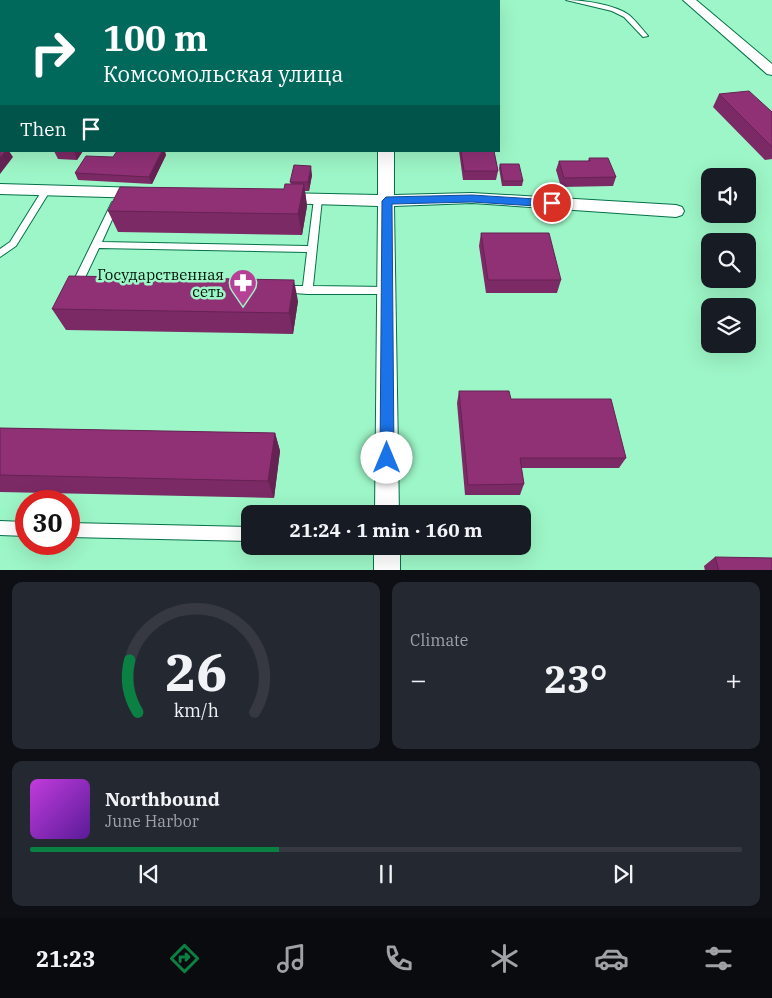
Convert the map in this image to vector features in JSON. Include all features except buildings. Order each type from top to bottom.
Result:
[{"type":"street","points":[[689,0],[772,71]]},
{"type":"street","points":[[386,152],[387,505]]},
{"type":"street","points":[[0,189],[160,194]]},
{"type":"street","points":[[268,198],[386,201],[472,198],[676,211]]},
{"type":"street","points":[[387,555],[387,570]]},
{"type":"lane","points":[[569,0],[614,10],[626,16],[645,36]]},
{"type":"lane","points":[[0,254],[14,244],[46,190]]},
{"type":"lane","points":[[86,286],[76,286],[121,193]]},
{"type":"lane","points":[[308,290],[318,199]]},
{"type":"lane","points":[[95,246],[312,249]]},
{"type":"lane","points":[[269,289],[387,291]]},
{"type":"lane","points":[[0,528],[15,529]]},
{"type":"lane","points":[[80,530],[241,534]]},
{"type":"place","name":"Государственная сеть","points":[[243,307]]},
{"type":"route","points":[[387,458],[386,201],[472,198],[552,203]]}]
